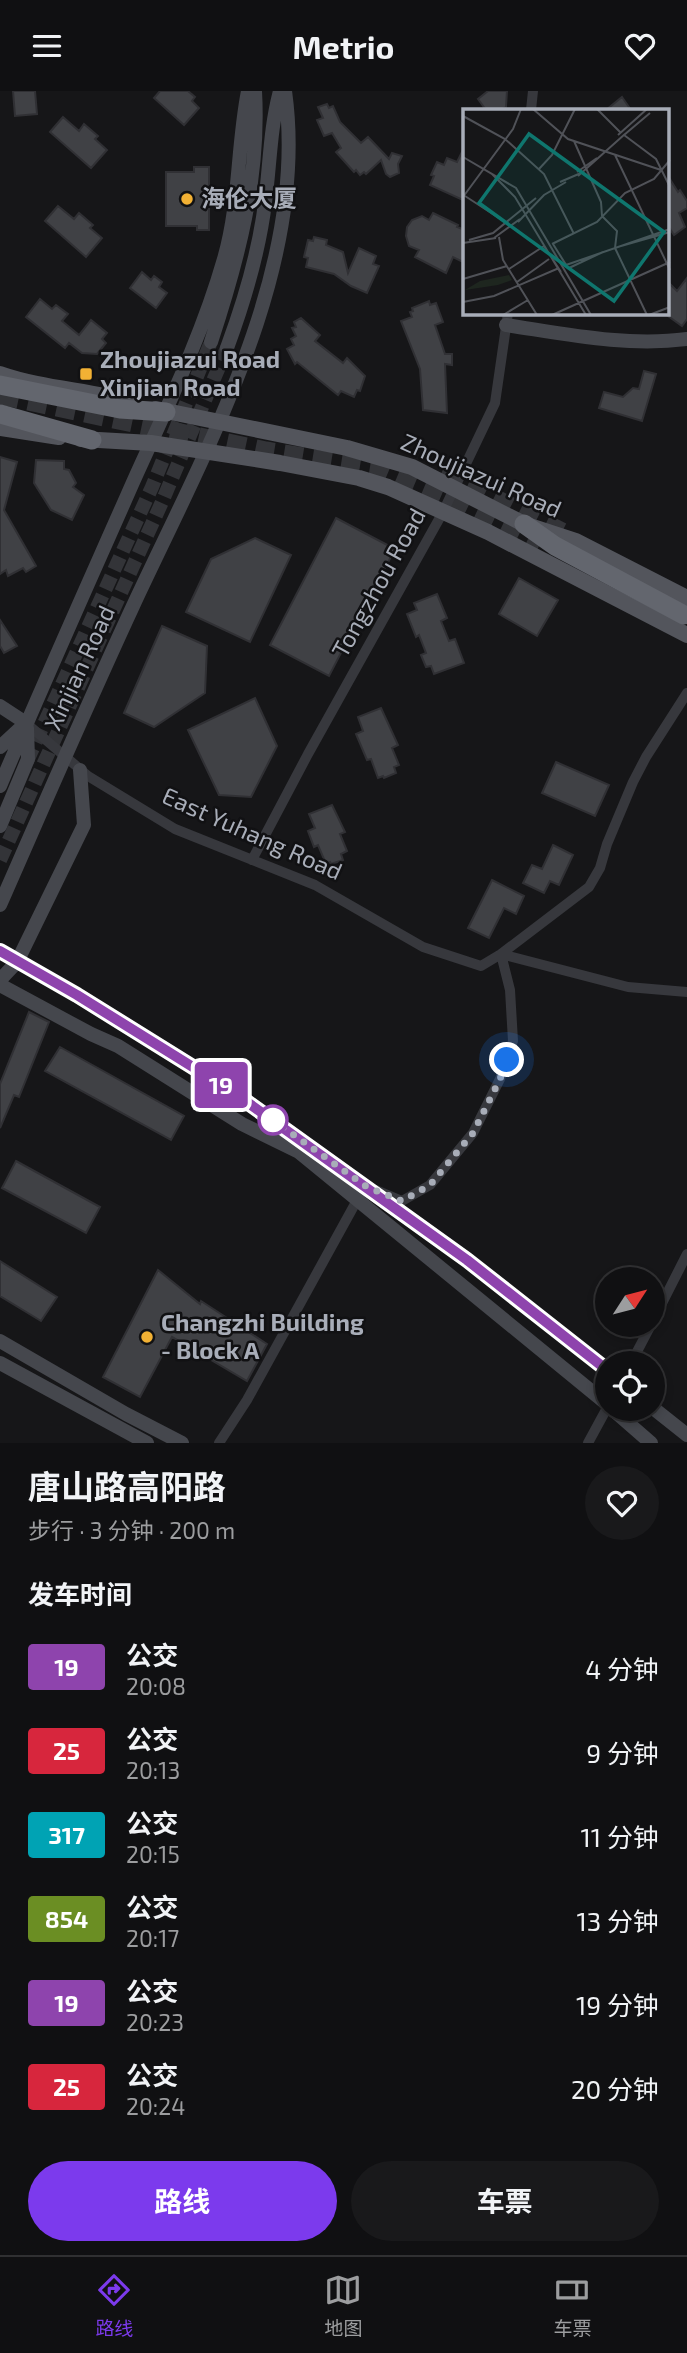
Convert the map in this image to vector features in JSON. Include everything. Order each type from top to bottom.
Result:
[{"type":"highway","points":[[0,385],[120,409],[166,412]]},
{"type":"highway","points":[[0,414],[92,440]]},
{"type":"highway","points":[[524,524],[555,546],[686,606]]},
{"type":"main road","name":"Xinjian Road","points":[[0,747],[26,723],[166,412],[210,304],[225,257],[237,201],[248,91]]},
{"type":"main road","points":[[211,342],[233,272],[249,199],[257,131],[255,91]]},
{"type":"main road","points":[[227,348],[248,283],[265,206],[272,127],[280,91]]},
{"type":"main road","name":"Xinjian Road","points":[[0,905],[65,756],[206,453],[257,319],[274,261],[284,211],[289,169],[289,125],[285,91]]},
{"type":"main road","points":[[507,319],[624,342],[687,339]]},
{"type":"main road","name":"Zhoujiazui Road","points":[[0,374],[29,384],[81,390],[166,412],[347,448],[388,459],[454,487],[524,524]]},
{"type":"main road","name":"Zhoujiazui Road","points":[[0,428],[40,435],[151,443],[359,478],[388,487],[443,512],[687,635]]},
{"type":"main road","name":"East Yuhang Road","points":[[0,706],[26,723]]},
{"type":"main road","name":"Xinjian Road","points":[[0,826],[29,759],[26,723]]},
{"type":"main road","points":[[0,786],[26,723]]},
{"type":"main road","points":[[80,770],[84,825],[18,962],[0,983],[90,1034],[118,1046],[242,1124],[299,1152],[595,1395]]},
{"type":"main road","points":[[0,951],[77,995],[233,1092],[467,1260],[595,1361]]},
{"type":"main road","points":[[0,1341],[125,1414],[182,1443]]},
{"type":"main road","points":[[0,1363],[147,1443]]},
{"type":"main road","points":[[665,1418],[687,1435]]},
{"type":"main road","points":[[625,1421],[651,1443]]},
{"type":"street","points":[[531,109],[533,91]]},
{"type":"street","name":"Tongzhou Road","points":[[253,860],[308,754],[443,512],[495,403],[507,319]]},
{"type":"street","points":[[501,954],[589,887],[600,868],[633,782],[687,693]]},
{"type":"street","name":"East Yuhang Road","points":[[26,723],[80,770],[129,803],[176,829],[281,870],[342,899],[423,947],[481,966],[501,954]]},
{"type":"street","points":[[501,954],[628,987],[687,992]]},
{"type":"street","points":[[219,1443],[260,1377],[356,1199],[367,1187],[402,1201],[430,1185],[473,1133],[500,1079],[513,1041],[510,990],[501,954]]},
{"type":"street","points":[[665,1297],[687,1254]]},
{"type":"street","points":[[588,1443],[601,1421]]},
{"type":"building","points":[[13,91],[35,91],[37,114],[15,116]]},
{"type":"building","points":[[160,91],[188,91],[195,97],[192,101],[199,108],[184,125],[154,98]]},
{"type":"building","points":[[488,91],[507,91],[506,107],[503,109],[485,109],[478,99]]},
{"type":"building","points":[[622,97],[630,109],[607,109]]},
{"type":"building","points":[[327,104],[329,108],[333,106],[340,122],[361,143],[368,137],[389,159],[392,153],[402,156],[398,164],[399,173],[390,177],[386,174],[381,160],[366,174],[364,172],[360,175],[356,170],[354,172],[336,152],[341,148],[332,133],[324,136],[317,120],[323,118],[318,107]]},
{"type":"building","points":[[63,117],[79,131],[84,124],[98,136],[95,139],[107,150],[91,168],[50,132]]},
{"type":"building","points":[[463,150],[463,200],[430,185],[437,162],[444,165],[447,158],[457,162]]},
{"type":"building","name":"海伦大厦","points":[[194,167],[209,167],[209,230],[197,230],[197,226],[166,226],[166,172],[194,172]]},
{"type":"building","points":[[670,179],[687,201],[687,208],[679,213],[685,227],[674,235],[670,229]]},
{"type":"building","points":[[58,206],[74,219],[79,213],[93,225],[90,228],[102,238],[86,257],[45,221]]},
{"type":"building","points":[[433,213],[463,229],[463,262],[453,257],[446,273],[415,257],[419,250],[409,246],[407,227],[412,220],[422,216],[429,220]]},
{"type":"building","points":[[314,237],[327,240],[326,245],[343,252],[348,273],[359,248],[376,256],[373,264],[379,266],[367,293],[334,274],[306,267],[308,258],[304,257],[308,240],[313,241]]},
{"type":"building","points":[[142,272],[151,280],[154,276],[162,282],[159,287],[167,293],[156,308],[130,288]]},
{"type":"building","points":[[687,278],[687,319],[682,326],[668,316],[670,284],[677,291]]},
{"type":"building","points":[[40,299],[52,309],[56,305],[68,314],[62,321],[79,335],[91,320],[107,333],[102,339],[106,343],[97,354],[82,353],[69,343],[65,348],[26,317]]},
{"type":"building","points":[[429,301],[430,305],[436,303],[443,322],[435,325],[445,354],[452,354],[452,365],[445,364],[447,413],[423,410],[420,369],[401,321],[412,317],[412,308]]},
{"type":"building","points":[[301,318],[320,335],[315,341],[343,363],[347,358],[365,376],[360,391],[357,390],[354,397],[341,391],[338,395],[297,362],[295,364],[287,349],[294,345],[291,339],[296,336],[292,328],[296,327],[294,322]]},
{"type":"building","points":[[644,371],[656,374],[642,421],[599,408],[604,392],[623,397],[633,388],[639,389]]},
{"type":"building","points":[[0,457],[17,462],[4,510],[36,566],[26,572],[23,568],[8,576],[6,570],[0,574]]},
{"type":"building","points":[[36,460],[64,461],[64,469],[69,470],[76,483],[73,487],[84,495],[72,520],[51,510],[34,483]]},
{"type":"building","points":[[336,518],[395,549],[329,676],[270,645]]},
{"type":"building","points":[[255,538],[291,555],[250,642],[186,612],[211,559]]},
{"type":"building","points":[[519,578],[558,600],[537,636],[499,614]]},
{"type":"building","points":[[437,594],[447,618],[441,621],[449,641],[455,639],[464,663],[434,674],[431,666],[426,667],[421,655],[426,653],[407,614],[417,610],[414,603]]},
{"type":"building","points":[[0,620],[17,646],[4,653],[0,646]]},
{"type":"building","points":[[162,626],[207,646],[205,693],[154,727],[124,713]]},
{"type":"building","points":[[255,698],[277,746],[251,797],[219,795],[188,730]]},
{"type":"building","points":[[381,708],[398,745],[392,748],[399,765],[394,767],[396,773],[378,778],[371,759],[367,760],[356,734],[363,731],[358,717]]},
{"type":"building","points":[[556,762],[609,785],[595,816],[542,793]]},
{"type":"building","points":[[332,805],[345,832],[340,834],[347,851],[341,854],[343,860],[326,864],[318,845],[314,847],[308,831],[315,828],[309,814]]},
{"type":"building","points":[[553,845],[573,855],[559,885],[550,881],[544,893],[523,883],[532,865],[542,869]]},
{"type":"building","points":[[492,880],[524,896],[516,914],[504,908],[489,938],[468,928]]},
{"type":"building","points":[[29,1012],[49,1022],[19,1097],[14,1095],[0,1128],[0,1084]]},
{"type":"building","points":[[60,1047],[184,1116],[171,1140],[45,1071]]},
{"type":"building","points":[[16,1161],[100,1207],[86,1233],[2,1188]]},
{"type":"building","points":[[0,1261],[57,1297],[41,1321],[0,1296]]},
{"type":"building","points":[[158,1270],[200,1304],[201,1301],[267,1344],[247,1381],[172,1337],[140,1397],[103,1377]]},
{"type":"tunnel","points":[[27,761],[152,487],[211,342]]},
{"type":"tunnel","points":[[0,860],[162,502],[227,348]]},
{"type":"tunnel","points":[[0,395],[266,451],[383,470],[452,499],[541,542]]},
{"type":"tunnel","points":[[441,474],[562,532]]},
{"type":"bus line","name":"19","points":[[0,951],[77,995],[233,1092],[467,1260],[595,1361]]},
{"type":"place","name":"海伦大厦","points":[[187,199]]},
{"type":"place","name":"Zhoujiazui Road Xinjian Road","points":[[86,374]]},
{"type":"place","name":"Changzhi Building - Block A","points":[[147,1337]]},
{"type":"route","points":[[273,1120],[367,1187],[402,1201],[430,1185],[473,1133],[507,1060]]}]
